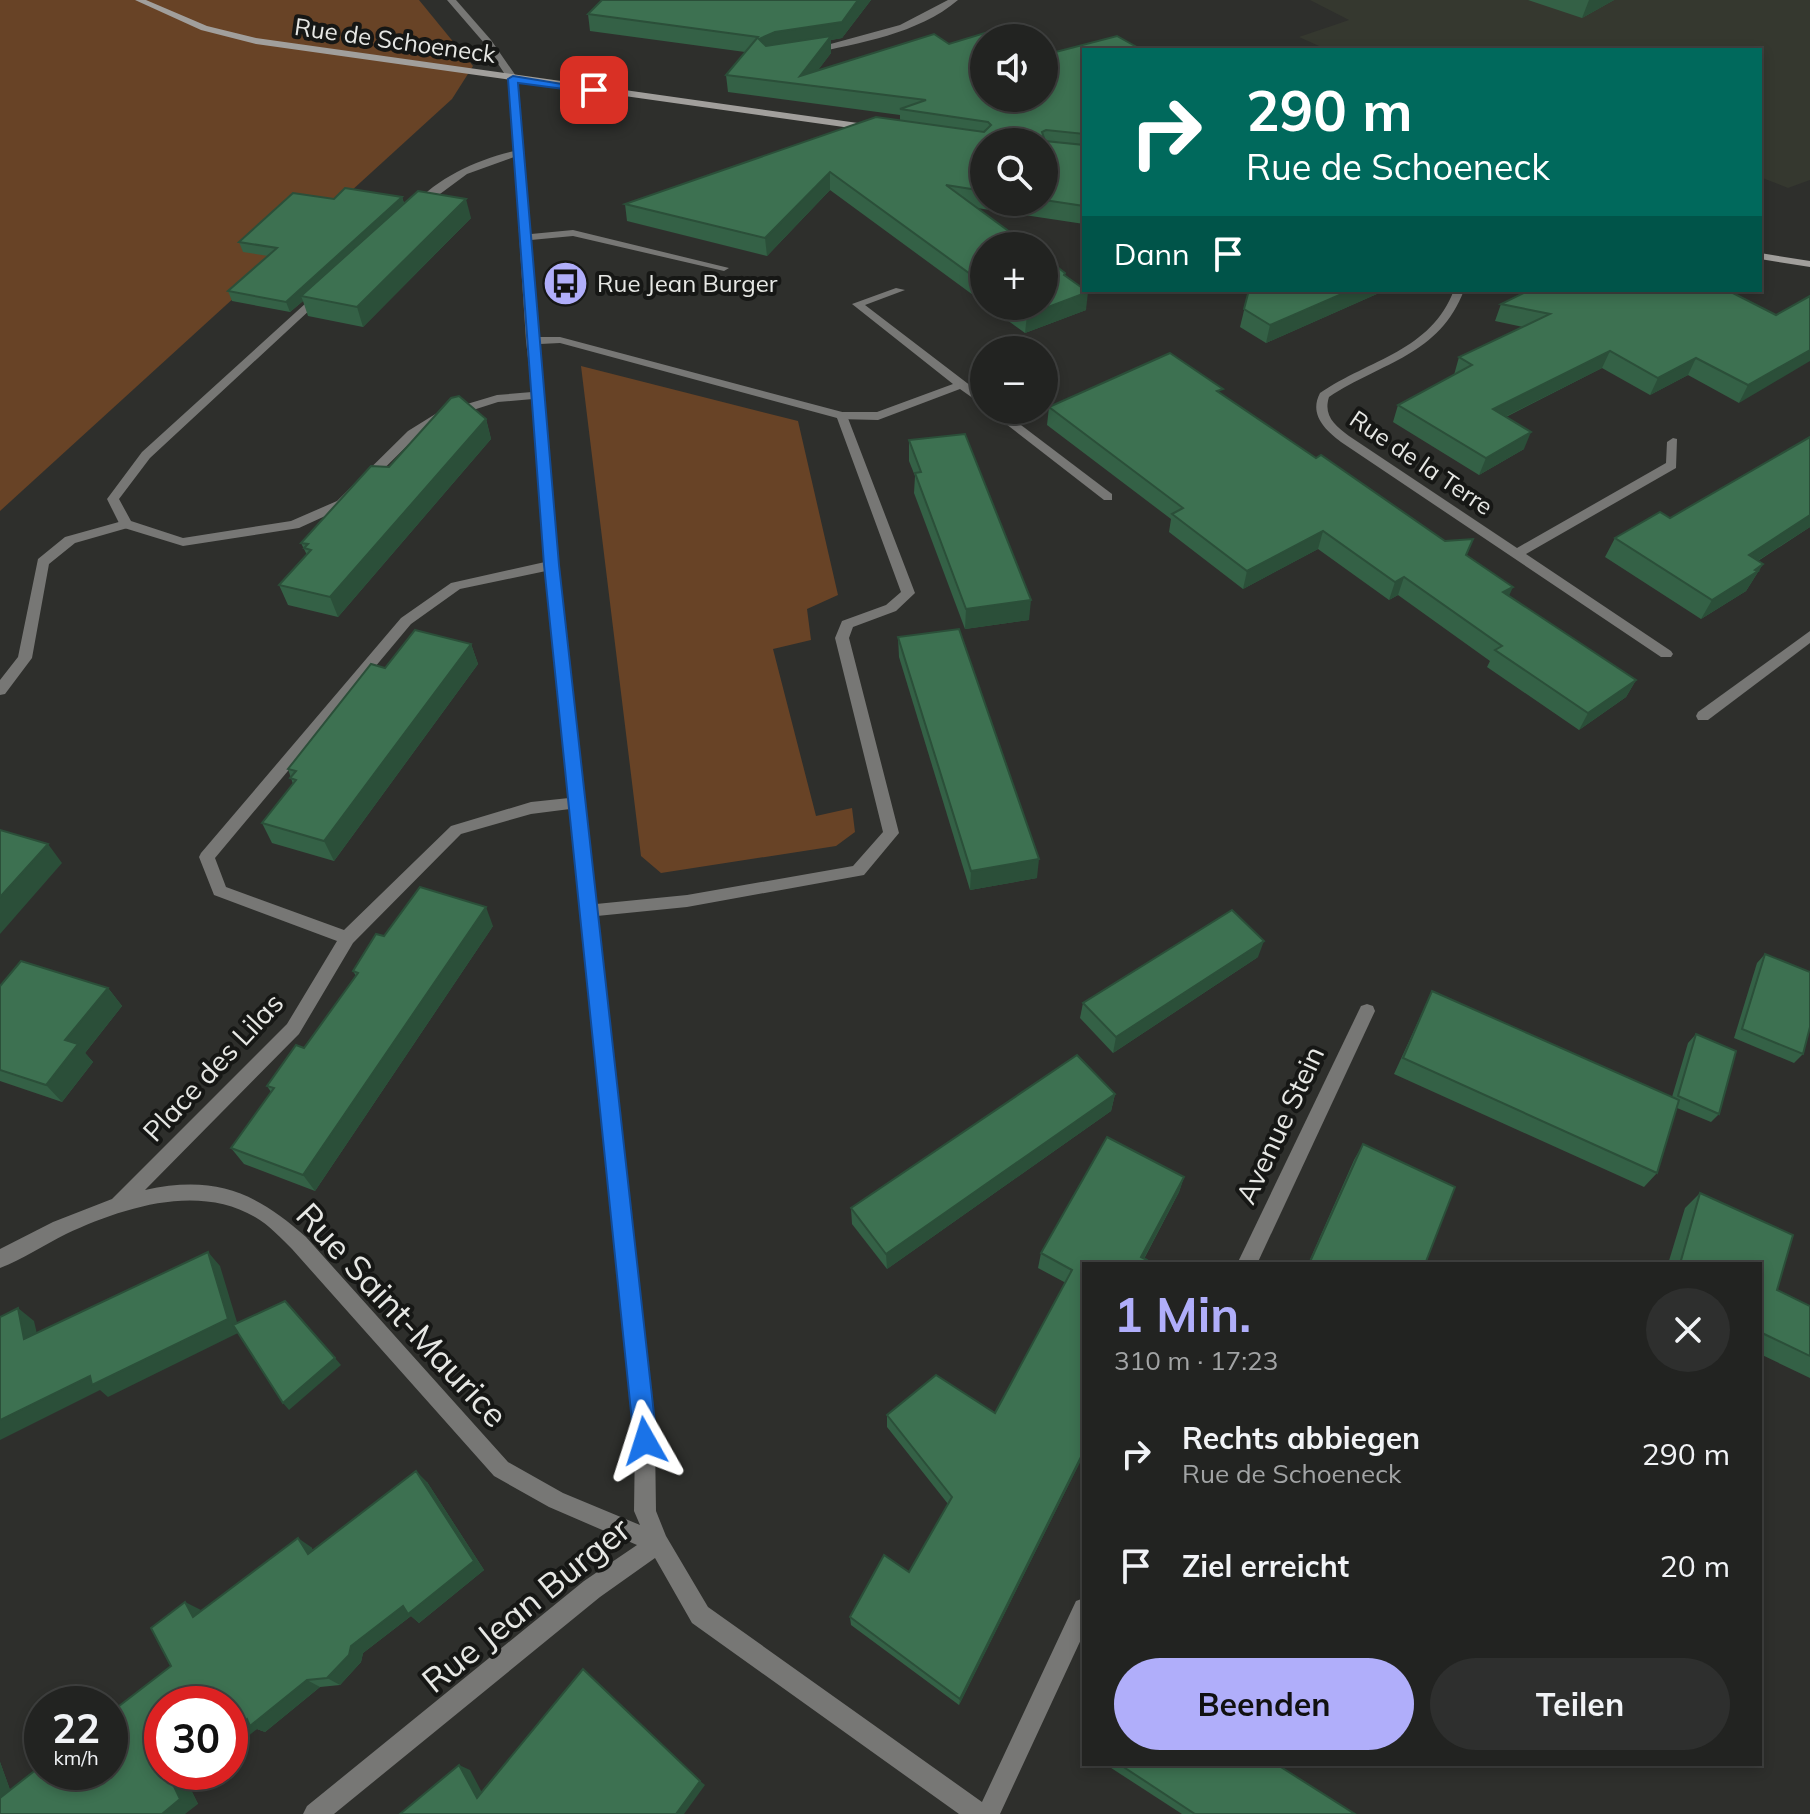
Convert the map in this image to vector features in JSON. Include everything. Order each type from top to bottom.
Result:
[{"type":"main road","name":"Rue de Schoeneck","points":[[139,0],[204,28],[256,41],[876,129]]},
{"type":"main road","points":[[1762,256],[1810,264]]},
{"type":"street","points":[[451,0],[488,42],[513,79]]},
{"type":"street","points":[[795,53],[862,39],[913,23],[954,0]]},
{"type":"street","name":"Rue Jean Burger","points":[[315,1814],[592,1589],[658,1543],[645,1511],[645,1441],[552,565],[513,79]]},
{"type":"street","points":[[409,213],[432,192],[485,160],[517,153]]},
{"type":"street","points":[[525,238],[573,233],[724,268]]},
{"type":"street","points":[[126,524],[113,499],[146,455],[329,287]]},
{"type":"street","points":[[900,290],[857,304],[970,392]]},
{"type":"street","name":"Rue de la Terre","points":[[1458,292],[1451,315],[1420,342],[1324,395],[1320,403],[1322,418],[1345,439],[1666,654]]},
{"type":"street","points":[[532,341],[560,340],[842,416],[878,416],[961,385]]},
{"type":"street","points":[[0,690],[25,658],[43,562],[70,540],[126,524],[183,542],[294,525],[341,504],[412,434],[441,416],[497,399],[537,395]]},
{"type":"street","points":[[587,911],[687,901],[858,871],[891,833],[842,638],[847,624],[891,608],[908,593],[842,416]]},
{"type":"street","points":[[1012,424],[1108,497]]},
{"type":"street","points":[[1516,554],[1672,465],[1673,442]]},
{"type":"street","points":[[552,565],[456,586],[406,621],[207,857],[220,891],[347,938],[456,830],[531,808],[577,803]]},
{"type":"street","points":[[1703,716],[1810,636]]},
{"type":"street","name":"Place des Lilas","points":[[118,1205],[293,1029],[347,938]]},
{"type":"street","name":"Avenue Stein","points":[[1248,1262],[1367,1011]]},
{"type":"street","name":"Rue Saint-Maurice","points":[[0,1259],[73,1221],[152,1196],[195,1193],[226,1197],[260,1211],[299,1243],[501,1469],[556,1500],[658,1543]]},
{"type":"street","points":[[658,1543],[700,1615],[979,1814]]},
{"type":"street","points":[[988,1814],[1082,1613]]},
{"type":"shaded area","points":[[0,0],[419,0],[473,66],[452,99],[0,511]]},
{"type":"shaded area","points":[[1310,0],[1810,0],[1810,180],[1788,188],[1762,178],[1762,48],[1324,48],[1299,37],[1349,20]]},
{"type":"shaded area","points":[[581,366],[798,421],[838,595],[807,609],[811,640],[773,649],[816,816],[852,808],[855,832],[836,846],[661,873],[641,856]]},
{"type":"building","points":[[602,0],[858,0],[842,22],[775,32],[759,39],[766,46],[831,36],[800,76],[934,34],[949,44],[970,38],[970,112],[1058,112],[1058,51],[1117,36],[1138,48],[1082,48],[1082,134],[1058,131],[1058,128],[988,128],[991,125],[988,122],[900,109],[926,100],[726,75],[758,37],[588,14]]},
{"type":"building","points":[[876,117],[970,130],[970,189],[946,185],[970,203],[970,216],[988,216],[1010,232],[970,232],[970,274],[830,172],[765,238],[625,204]]},
{"type":"building","points":[[1058,142],[1082,145],[1082,206],[1058,202]]},
{"type":"building","points":[[345,188],[402,197],[286,302],[228,291],[277,248],[239,242],[293,193],[334,199]]},
{"type":"building","points":[[418,191],[466,199],[357,307],[301,296]]},
{"type":"building","points":[[1058,268],[1082,288],[1082,292],[1088,292],[1058,303]]},
{"type":"building","points":[[1248,292],[1346,292],[1270,325],[1244,309]]},
{"type":"building","points":[[1526,292],[1731,292],[1776,315],[1810,296],[1810,350],[1748,385],[1696,358],[1658,378],[1610,351],[1493,409],[1531,432],[1486,458],[1398,405],[1472,365],[1459,357],[1550,314],[1501,304]]},
{"type":"building","points":[[1170,353],[1223,389],[1217,391],[1316,458],[1321,455],[1445,541],[1473,539],[1466,555],[1513,587],[1503,592],[1636,680],[1588,713],[1495,650],[1502,646],[1404,577],[1395,582],[1323,531],[1247,571],[1172,514],[1183,508],[1058,414],[1058,403]]},
{"type":"building","points":[[459,396],[486,419],[330,597],[279,585],[311,550],[304,548],[308,544],[301,543],[371,466],[389,467],[451,398]]},
{"type":"building","points":[[965,434],[1031,600],[966,609],[915,473],[921,472],[909,440]]},
{"type":"building","points":[[1810,437],[1810,515],[1749,555],[1763,564],[1755,570],[1758,571],[1712,600],[1615,538],[1660,512],[1670,518]]},
{"type":"building","points":[[959,629],[1039,859],[971,871],[898,637]]},
{"type":"building","points":[[415,630],[471,644],[324,841],[262,823],[296,780],[290,778],[296,771],[288,769],[371,664],[385,668]]},
{"type":"building","points":[[0,830],[48,844],[0,897]]},
{"type":"building","points":[[420,887],[486,907],[303,1175],[231,1148],[274,1088],[267,1086],[296,1045],[304,1048],[358,973],[353,971],[376,934],[384,936]]},
{"type":"building","points":[[1232,910],[1264,941],[1116,1037],[1083,1003]]},
{"type":"building","points":[[1765,954],[1810,972],[1810,1027],[1803,1054],[1742,1029]]},
{"type":"building","points":[[21,961],[108,988],[65,1040],[78,1044],[46,1085],[0,1070],[0,986]]},
{"type":"building","points":[[1432,991],[1679,1100],[1657,1173],[1403,1058]]},
{"type":"building","points":[[1696,1034],[1736,1051],[1719,1114],[1678,1096]]},
{"type":"building","points":[[1077,1055],[1115,1094],[886,1254],[851,1208]]},
{"type":"building","points":[[1107,1137],[1184,1177],[1141,1257],[1146,1262],[1082,1262],[1082,1455],[960,1699],[850,1617],[884,1555],[909,1572],[952,1497],[887,1415],[936,1375],[995,1413],[1072,1270],[1041,1253]]},
{"type":"building","points":[[1363,1144],[1455,1187],[1426,1262],[1310,1262]]},
{"type":"building","points":[[1700,1193],[1793,1235],[1777,1290],[1810,1306],[1810,1356],[1762,1333],[1762,1262],[1681,1262]]},
{"type":"building","points":[[208,1252],[228,1319],[92,1385],[90,1376],[0,1420],[0,1317],[18,1308],[24,1339]]},
{"type":"building","points":[[285,1301],[335,1358],[283,1403],[233,1325]]},
{"type":"building","points":[[416,1471],[474,1561],[408,1614],[403,1606],[351,1646],[349,1655],[327,1678],[307,1680],[250,1726],[248,1686],[145,1686],[171,1666],[151,1628],[185,1602],[193,1617],[298,1538],[308,1554]]},
{"type":"building","points":[[583,1669],[700,1781],[676,1814],[400,1814],[459,1765],[477,1798]]},
{"type":"building","points":[[144,1687],[144,1790],[176,1790],[180,1799],[162,1814],[0,1814],[0,1798],[24,1779],[24,1790],[128,1790],[128,1699]]},
{"type":"building","points":[[1122,1766],[1279,1766],[1355,1814],[1195,1814]]},
{"type":"place","name":"Rue Jean Burger","points":[[566,284]]},
{"type":"route","points":[[594,90],[513,79],[552,565],[645,1441]]}]
